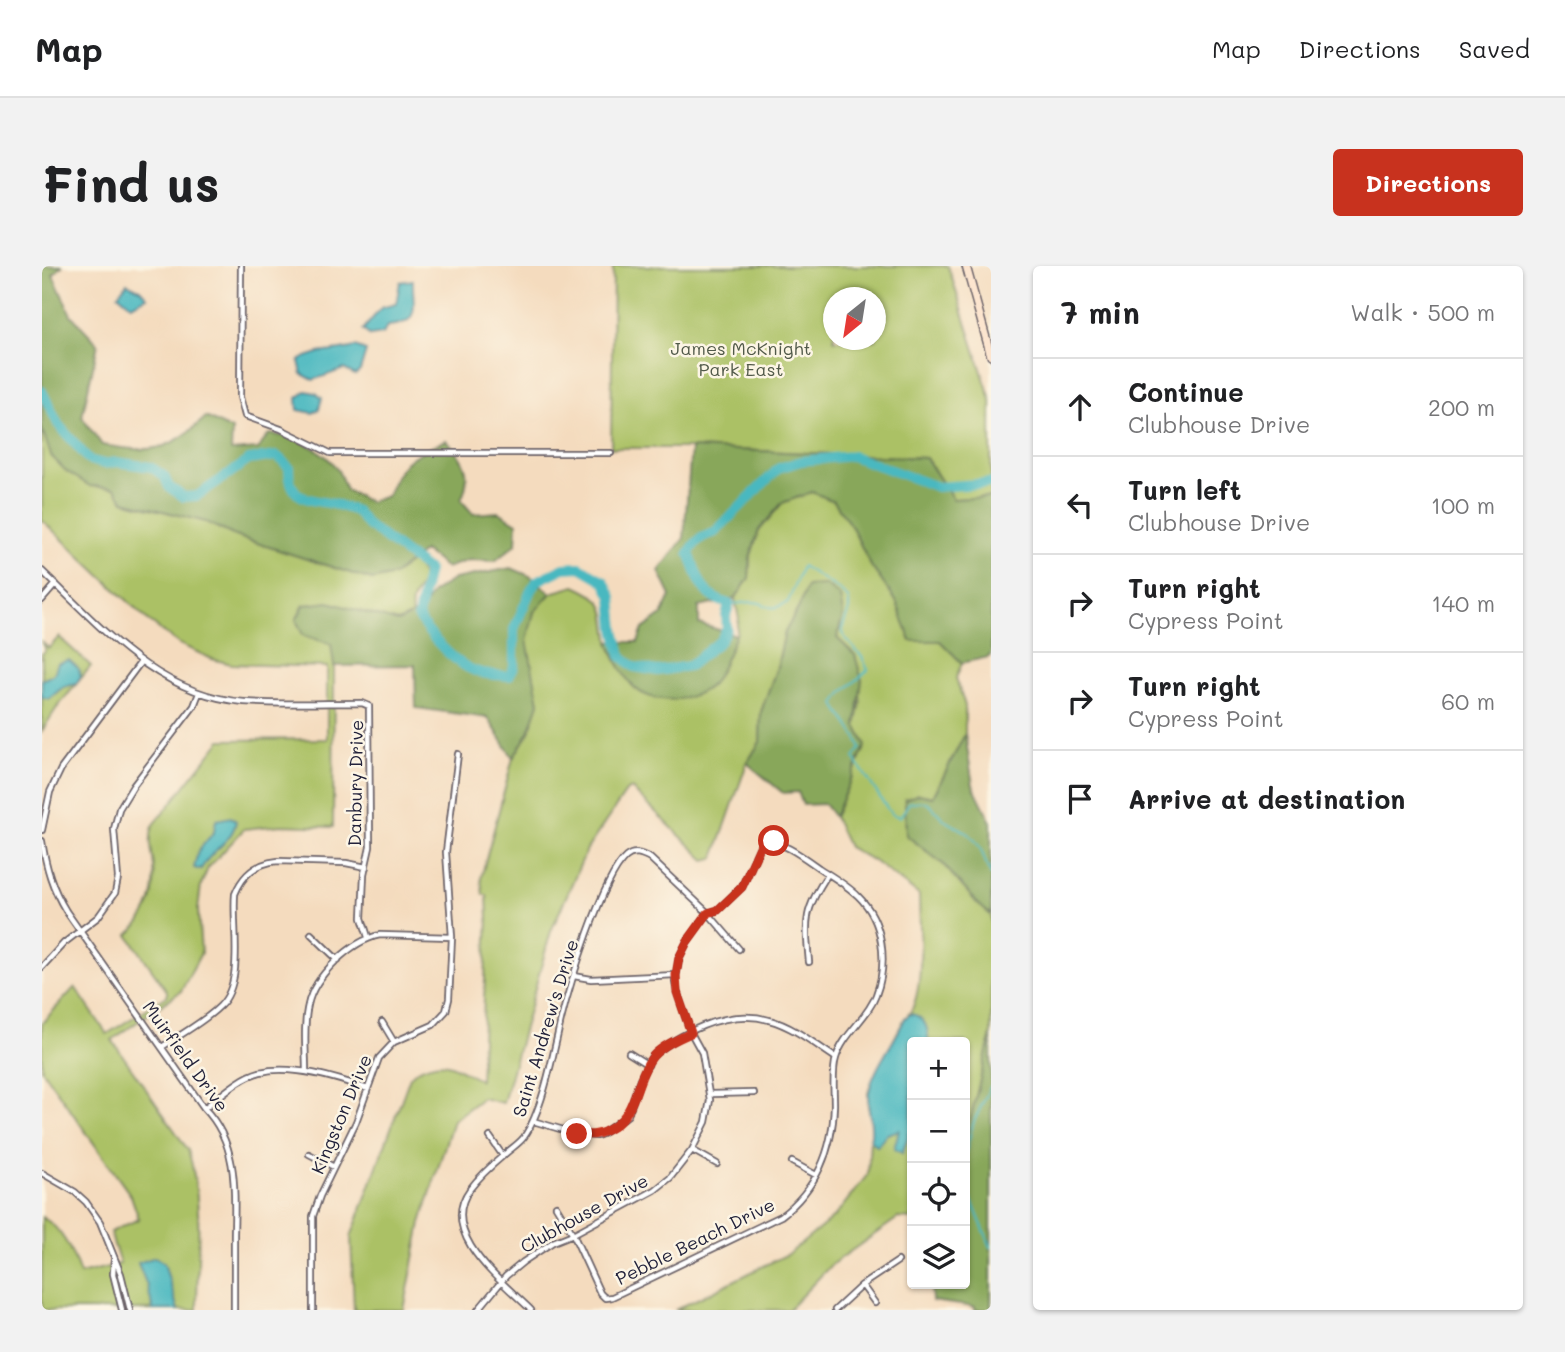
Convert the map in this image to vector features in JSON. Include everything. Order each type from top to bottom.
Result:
[{"type":"main road","points":[[966,266],[991,356]]},
{"type":"street","points":[[241,266],[240,397],[245,416],[281,429],[330,453],[611,453]]},
{"type":"street","name":"Danbury Drive","points":[[42,571],[141,663],[158,675],[199,693],[243,702],[362,703],[369,706],[370,847],[362,918],[368,937]]},
{"type":"street","points":[[42,600],[56,584]]},
{"type":"street","points":[[42,830],[50,792],[61,769],[141,663]]},
{"type":"street","points":[[42,967],[64,943],[98,917],[115,893],[118,878],[114,829],[119,809],[133,786],[194,706],[199,693]]},
{"type":"street","name":"Kingston Drive","points":[[313,1310],[313,1216],[346,1145],[379,1058],[394,1042],[433,1025],[446,1011],[451,988],[452,937],[446,852],[458,754]]},
{"type":"street","name":"Pebble Beach Drive","points":[[556,1206],[605,1298],[781,1216],[803,1195],[816,1175],[827,1155],[831,1138],[836,1058],[875,998],[882,976],[883,959],[878,928],[860,898],[802,856],[774,841],[763,840]]},
{"type":"street","name":"Clubhouse Drive","points":[[478,1310],[502,1281],[523,1262],[553,1242],[655,1190],[670,1178],[692,1150],[706,1122],[710,1094],[702,1053],[691,1033],[677,992],[679,958],[708,913],[718,910],[742,887],[763,840]]},
{"type":"street","name":"Muirfield Drive","points":[[42,841],[47,871],[55,893],[204,1108],[217,1121],[230,1150],[235,1187],[234,1310]]},
{"type":"street","name":"Saint Andrew's Drive","points":[[531,1310],[466,1241],[460,1226],[461,1207],[470,1189],[519,1142],[533,1121],[573,975],[605,892],[624,858],[642,853],[650,858],[708,913]]},
{"type":"street","points":[[162,1047],[214,1011],[229,994],[234,979],[235,894],[249,871],[268,862],[278,861],[346,863],[366,867]]},
{"type":"street","points":[[809,962],[806,917],[813,897],[828,874]]},
{"type":"street","points":[[708,913],[739,949]]},
{"type":"street","points":[[311,934],[338,960]]},
{"type":"street","points":[[306,1072],[307,1007],[314,988],[347,950],[368,937],[391,934],[452,937]]},
{"type":"street","points":[[573,975],[591,979],[676,975]]},
{"type":"street","points":[[533,1121],[577,1134],[602,1134],[628,1115],[648,1065],[657,1052],[709,1023],[725,1018],[744,1016],[769,1020],[836,1058]]},
{"type":"street","points":[[382,1022],[394,1042]]},
{"type":"street","points":[[629,1053],[648,1065]]},
{"type":"street","points":[[204,1108],[260,1072],[306,1072],[368,1089]]},
{"type":"street","points":[[710,1094],[754,1093]]},
{"type":"street","points":[[490,1137],[502,1156]]},
{"type":"street","points":[[692,1150],[717,1164]]},
{"type":"street","points":[[309,1154],[334,1167]]},
{"type":"street","points":[[792,1162],[816,1175]]},
{"type":"street","points":[[42,1173],[75,1192],[100,1222],[121,1273],[130,1310]]},
{"type":"street","points":[[114,1259],[113,1274],[122,1310]]},
{"type":"street","points":[[835,1310],[862,1285],[898,1261]]},
{"type":"street","points":[[862,1285],[875,1303]]},
{"type":"green space","points":[[42,266],[62,266],[53,275],[71,315],[98,344],[82,417],[102,445],[134,449],[158,448],[180,438],[206,417],[232,430],[231,451],[258,449],[269,434],[307,444],[331,462],[346,490],[369,502],[387,496],[397,474],[415,455],[446,440],[458,454],[467,475],[461,500],[473,514],[499,512],[517,523],[516,544],[495,561],[469,560],[446,568],[424,551],[394,575],[372,580],[235,536],[206,522],[124,501],[115,488],[90,486],[66,471],[51,456],[42,428]]},
{"type":"green space","name":"James McKnight Park East","points":[[613,266],[948,266],[991,400],[991,497],[953,499],[926,458],[691,448],[611,448]]},
{"type":"green space","points":[[42,409],[90,486],[115,488],[124,501],[206,522],[235,536],[372,580],[394,575],[411,561],[423,578],[412,602],[414,632],[334,667],[333,827],[281,825],[244,829],[208,868],[201,885],[198,910],[201,953],[181,991],[112,1040],[188,1150],[198,1209],[197,1310],[42,1310],[42,1217],[61,1235],[80,1274],[120,1264],[110,1232],[139,1219],[131,1196],[42,1070],[42,1023],[75,987],[107,1034],[167,996],[167,991],[128,935],[142,919],[151,901],[154,881],[151,846],[153,826],[221,740],[327,739],[327,667],[231,664],[212,659],[179,644],[150,622],[42,520]]},
{"type":"green space","points":[[691,448],[926,458],[953,499],[991,497],[989,657],[962,663],[940,641],[911,641],[896,601],[871,566],[853,529],[834,501],[812,492],[782,503],[759,530],[750,558],[749,578],[735,599],[699,607],[699,624],[736,635],[712,684],[683,698],[660,699],[640,692],[625,675],[609,642],[638,642],[643,629],[662,615],[671,596],[659,571],[684,538]]},
{"type":"green space","points":[[812,492],[834,501],[853,529],[871,566],[896,601],[911,641],[940,641],[962,663],[956,678],[965,706],[965,734],[933,797],[919,794],[905,800],[906,835],[943,864],[991,915],[991,1035],[970,1121],[970,1037],[907,1037],[907,1219],[898,1218],[831,1265],[788,1310],[675,1310],[790,1253],[835,1216],[868,1174],[873,1130],[868,1093],[912,1009],[919,979],[919,895],[874,861],[848,847],[834,817],[866,745],[856,726],[861,703],[855,655],[837,638],[843,615],[799,607],[785,632],[777,667],[761,712],[760,742],[747,763],[714,858],[705,860],[632,789],[628,789],[587,849],[551,931],[503,1103],[482,1098],[453,1120],[421,1223],[404,1310],[354,1310],[351,1237],[410,1077],[423,1067],[441,1063],[451,1065],[480,1080],[488,918],[487,895],[483,895],[481,878],[513,758],[529,732],[539,703],[526,640],[534,612],[551,593],[575,586],[594,596],[603,606],[610,646],[619,666],[736,635],[739,619],[735,599],[749,578],[750,558],[759,531],[782,503]]},
{"type":"green space","points":[[511,568],[530,576],[551,593],[534,612],[527,640],[539,703],[529,732],[513,758],[488,718],[416,708],[415,665],[334,666],[331,644],[303,635],[296,620],[304,605],[329,602],[398,622],[421,611],[432,593],[454,579]]},
{"type":"green space","points":[[825,585],[840,596],[843,615],[837,638],[855,655],[862,680],[856,726],[866,745],[834,817],[824,804],[803,805],[798,792],[783,793],[747,763],[760,742],[761,712],[777,667],[785,632],[807,586]]},
{"type":"green space","points":[[59,637],[91,666],[42,731],[42,654],[45,651],[42,642],[49,648]]},
{"type":"green space","points":[[965,734],[973,785],[991,822],[991,915],[943,864],[906,835],[905,799],[919,794],[933,797]]},
{"type":"green space","points":[[991,1035],[991,1310],[975,1310],[975,1307],[932,1301],[931,1289],[970,1289],[970,1121]]},
{"type":"water","points":[[413,280],[414,306],[411,317],[387,326],[383,334],[370,336],[363,330],[381,308],[396,304],[400,282]]},
{"type":"water","points":[[127,283],[140,289],[147,297],[131,305],[118,294]]},
{"type":"water","points":[[355,347],[366,351],[360,371],[355,375],[344,369],[313,380],[302,374],[299,361],[306,357]]},
{"type":"water","points":[[306,391],[316,393],[322,398],[319,409],[313,413],[298,410],[297,398]]},
{"type":"water","points":[[69,660],[78,668],[81,676],[76,684],[63,687],[49,699],[42,697],[42,680],[54,674],[58,663]]},
{"type":"water","points":[[231,817],[236,821],[230,836],[209,857],[201,870],[194,868],[198,851],[214,832],[216,820]]},
{"type":"water","points":[[911,1014],[920,1018],[925,1024],[928,1037],[907,1037],[907,1140],[902,1153],[894,1149],[899,1130],[887,1134],[877,1146],[870,1140],[868,1098],[880,1064],[905,1018]]},
{"type":"water","points":[[155,1257],[164,1263],[178,1310],[153,1310],[138,1263]]},
{"type":"waterway","points":[[42,391],[58,424],[89,460],[104,464],[116,462],[151,467],[164,476],[169,487],[184,497],[197,496],[249,460],[277,456],[289,467],[292,485],[299,495],[356,511],[367,525],[428,570],[418,617],[451,656],[475,671],[492,675],[509,676],[514,667],[514,629],[537,581],[564,568],[580,567],[604,581],[612,597],[621,656],[634,667],[658,671],[689,666],[720,641],[727,628],[729,604],[719,601],[706,591],[689,553],[699,540],[714,533],[779,468],[801,461],[852,456],[937,487],[991,483]]},
{"type":"waterway","points":[[729,604],[754,602],[772,608],[788,602],[802,566],[840,590],[849,600],[849,610],[842,629],[845,638],[862,657],[868,670],[842,693],[835,704],[861,748],[854,758],[891,814],[900,817],[909,803],[927,803],[946,821],[972,837],[991,875]]},
{"type":"waterway","points":[[970,1135],[991,1086]]},
{"type":"waterway","points":[[970,1197],[991,1247]]},
{"type":"route","points":[[577,1134],[597,1136],[623,1120],[628,1115],[640,1079],[651,1058],[667,1045],[691,1033],[675,982],[679,958],[708,913],[718,910],[742,887],[763,840],[774,841]]}]
